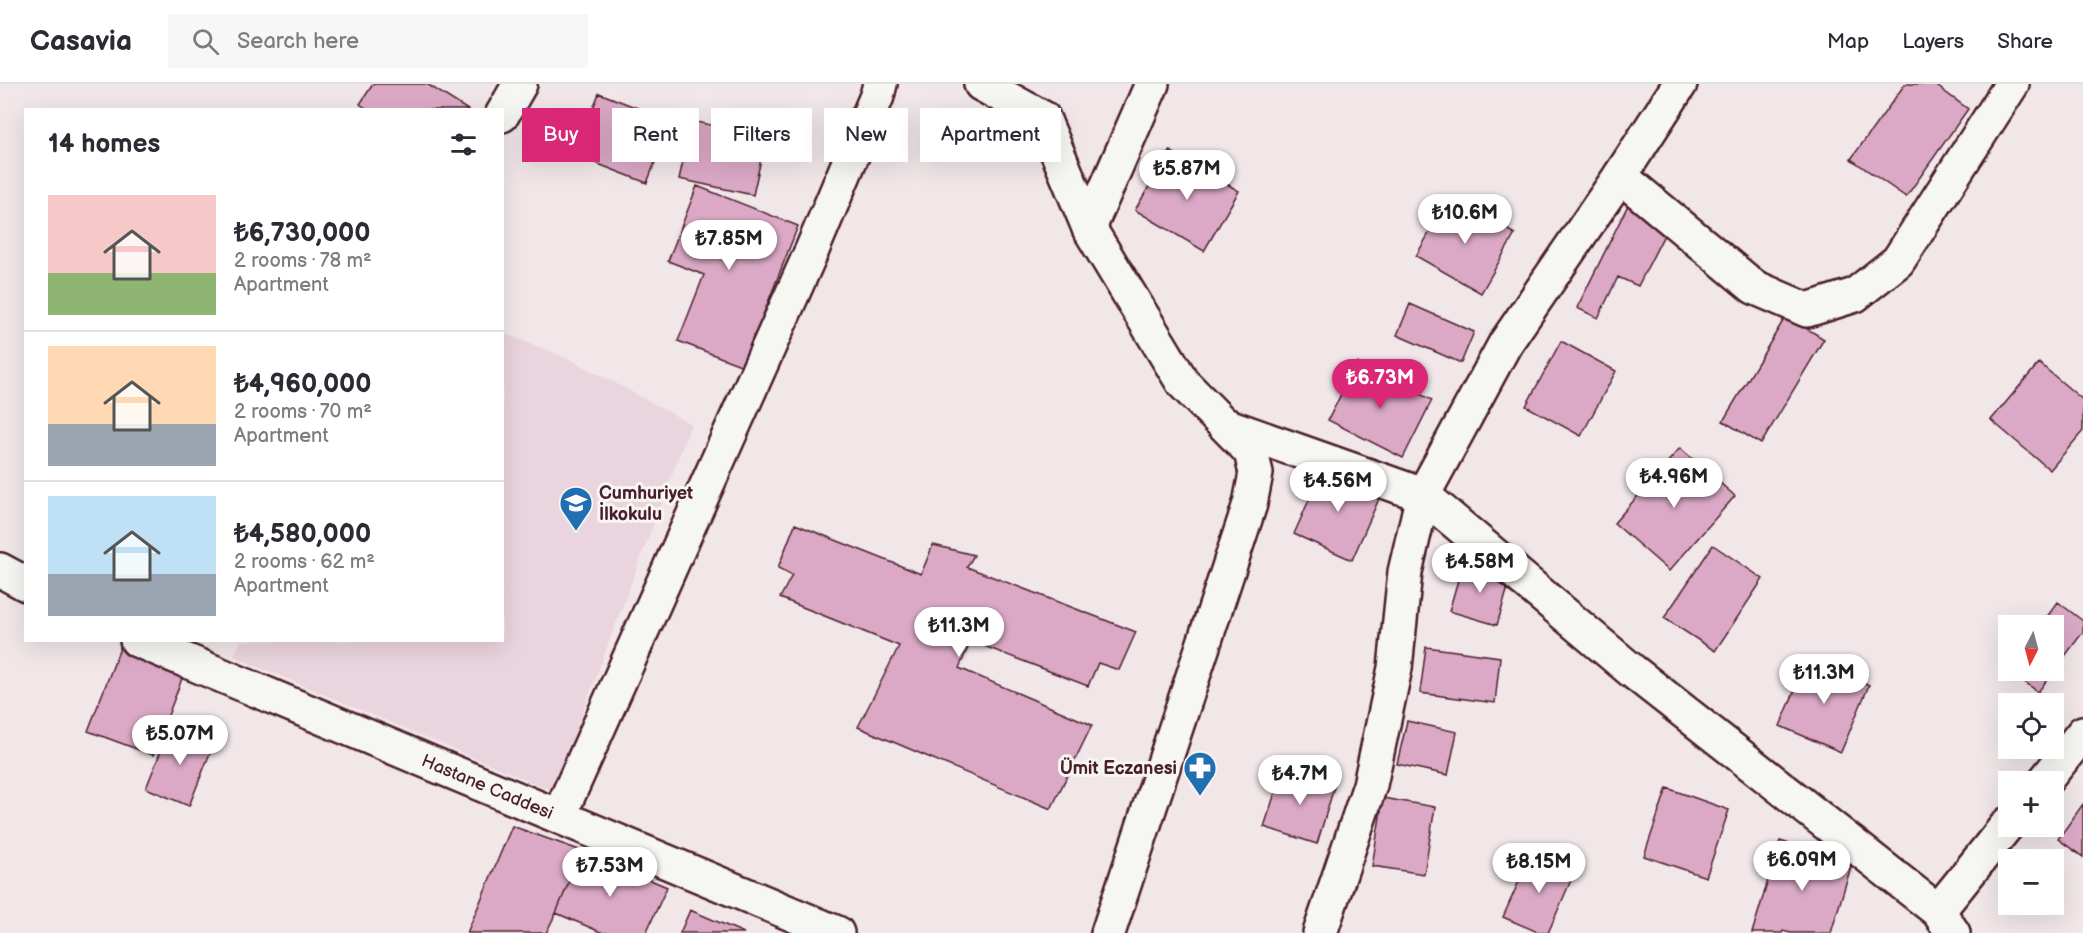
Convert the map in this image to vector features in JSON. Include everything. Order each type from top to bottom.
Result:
[{"type":"street","points":[[504,112],[520,84]]},
{"type":"street","points":[[559,816],[808,261],[880,84]]},
{"type":"street","points":[[981,84],[1043,118],[1089,228],[1183,383],[1251,453],[1256,472],[1250,504],[1108,933]]},
{"type":"street","points":[[1089,228],[1152,84]]},
{"type":"street","points":[[1320,933],[1370,785],[1395,668],[1406,572],[1423,495],[1505,344],[1680,84]]},
{"type":"street","points":[[1620,176],[1754,287],[1807,310],[1855,295],[1898,261],[2012,84]]},
{"type":"street","points":[[1223,424],[1423,495],[1631,670],[1945,922],[2000,837]]},
{"type":"street","points":[[0,570],[24,583]]},
{"type":"street","name":"Hastane Caddesi","points":[[147,642],[199,652],[559,816],[837,933]]},
{"type":"street","points":[[2053,771],[2083,733]]},
{"type":"shaded area","name":"Cumhuriyet İlkokulu","points":[[504,333],[572,360],[691,424],[553,791],[233,656],[240,642],[504,642]]},
{"type":"building","points":[[373,84],[427,84],[465,108],[366,108],[360,104]]},
{"type":"building","points":[[1905,84],[1934,84],[1968,109],[1906,197],[1851,159]]},
{"type":"building","points":[[599,93],[638,108],[612,108],[612,162],[655,162],[647,183],[593,162],[600,162],[600,108],[593,108]]},
{"type":"building","points":[[699,123],[711,125],[711,162],[760,162],[753,195],[679,179],[683,162],[699,162]]},
{"type":"building","points":[[1170,151],[1239,191],[1204,251],[1135,210]]},
{"type":"building","points":[[697,186],[798,226],[743,366],[678,341],[704,275],[668,261]]},
{"type":"building","points":[[1450,197],[1515,234],[1481,293],[1416,256]]},
{"type":"building","points":[[1628,205],[1669,225],[1638,286],[1618,277],[1598,318],[1577,308]]},
{"type":"building","points":[[1410,304],[1474,332],[1461,363],[1397,335]]},
{"type":"building","points":[[1786,316],[1824,339],[1761,444],[1723,421]]},
{"type":"building","points":[[1561,341],[1616,371],[1581,436],[1526,406]]},
{"type":"building","points":[[1357,363],[1432,400],[1403,458],[1328,420]]},
{"type":"building","points":[[2039,363],[2083,400],[2083,431],[2050,470],[1991,420]]},
{"type":"building","points":[[1680,448],[1735,496],[1669,571],[1614,523]]},
{"type":"building","points":[[1324,466],[1382,492],[1352,560],[1294,534]]},
{"type":"building","points":[[795,524],[921,574],[933,545],[974,555],[967,567],[1136,632],[1119,670],[1098,663],[1088,686],[971,641],[959,668],[1092,725],[1051,809],[858,727],[899,646],[780,598],[792,575],[778,568]]},
{"type":"building","points":[[1713,545],[1763,579],[1715,651],[1664,618]]},
{"type":"building","points":[[1463,563],[1511,577],[1497,625],[1449,611]]},
{"type":"building","points":[[2058,602],[2083,621],[2083,632],[2064,657],[2064,615],[2048,615]]},
{"type":"building","points":[[122,643],[186,668],[153,755],[88,731]]},
{"type":"building","points":[[1426,647],[1500,657],[1495,703],[1420,693]]},
{"type":"building","points":[[1808,659],[1869,685],[1841,752],[1780,726]]},
{"type":"building","points":[[2024,681],[2046,681],[2038,692]]},
{"type":"building","points":[[1407,721],[1457,732],[1448,775],[1397,764]]},
{"type":"building","points":[[171,726],[214,743],[189,806],[146,788]]},
{"type":"building","points":[[1283,768],[1335,784],[1317,844],[1264,827]]},
{"type":"building","points":[[1667,788],[1729,810],[1706,877],[1644,856]]},
{"type":"building","points":[[1383,798],[1435,807],[1424,874],[1372,866]]},
{"type":"building","points":[[2083,804],[2083,857],[2058,839],[2064,837],[2064,831]]},
{"type":"building","points":[[512,826],[582,851],[546,933],[467,933]]},
{"type":"building","points":[[1780,841],[1852,863],[1831,933],[1783,931],[1782,933],[1752,933]]},
{"type":"building","points":[[582,851],[667,887],[646,933],[603,933],[556,913]]},
{"type":"building","points":[[1532,852],[1575,871],[1548,933],[1540,933],[1503,917]]},
{"type":"building","points":[[690,910],[744,933],[680,933]]},
{"type":"place","name":"Cumhuriyet İlkokulu","points":[[576,532]]},
{"type":"place","name":"Ümit Eczanesi","points":[[1200,797]]}]
